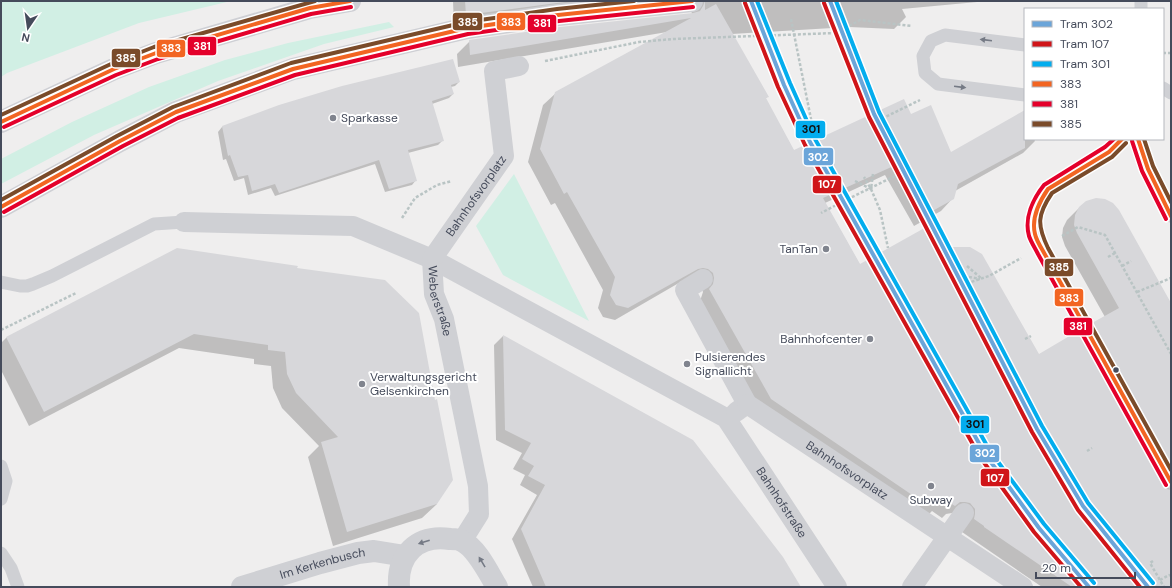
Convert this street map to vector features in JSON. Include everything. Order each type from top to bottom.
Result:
[{"type":"main road","points":[[1,122],[11,116],[114,70],[156,53],[310,8],[350,1]]},
{"type":"main road","points":[[1,207],[120,141],[176,112],[293,69],[467,28],[558,15],[692,1]]},
{"type":"street","name":"Bahnhofsvorplatz","points":[[432,259],[504,156],[494,71],[519,66]]},
{"type":"street","name":"Weberstraße","points":[[184,222],[353,226],[432,259],[434,294],[444,319],[478,486],[479,514],[462,541]]},
{"type":"street","points":[[432,259],[726,418],[747,404]]},
{"type":"street","name":"Bahnhofsvorplatz","points":[[703,279],[685,290],[747,404],[1023,587]]},
{"type":"street","name":"Bahnhofstraße","points":[[726,418],[837,587]]},
{"type":"street","points":[[912,587],[964,513]]},
{"type":"street","points":[[399,587],[399,579],[405,556],[420,542],[440,537],[462,541],[478,554],[497,587]]},
{"type":"street","name":"Im Kerkenbusch","points":[[242,587],[320,562],[358,553],[374,552],[405,556]]},
{"type":"lane","points":[[1024,45],[945,35],[931,41],[923,56],[925,73],[938,84],[1024,94]]},
{"type":"lane","points":[[1121,140],[1110,152],[1048,189],[1038,204],[1035,214],[1035,234],[1041,248],[1171,482]]},
{"type":"lane","points":[[1138,140],[1146,164],[1171,216]]},
{"type":"lane","points":[[1,282],[20,286],[33,284],[52,276],[154,224],[184,222]]},
{"type":"lane","points":[[1,466],[6,481],[1,499]]},
{"type":"lane","points":[[1,553],[11,568],[18,587]]},
{"type":"path","points":[[792,19],[813,129],[844,201],[867,260]]},
{"type":"path","points":[[519,66],[639,42],[673,39],[836,33],[872,123],[897,176],[821,212]]},
{"type":"path","points":[[871,189],[873,174]]},
{"type":"path","points":[[864,177],[880,210],[888,248]]},
{"type":"path","points":[[855,181],[871,189]]},
{"type":"path","points":[[387,240],[415,198],[437,185],[447,182]]},
{"type":"path","points":[[962,285],[982,279],[1078,227],[1105,235],[1171,354]]},
{"type":"path","points":[[1108,257],[1115,253]]},
{"type":"path","points":[[1122,266],[1131,261]]},
{"type":"path","points":[[966,266],[982,279]]},
{"type":"path","points":[[964,276],[982,279]]},
{"type":"path","points":[[1137,292],[1171,278]]},
{"type":"path","points":[[1025,339],[1031,336]]},
{"type":"path","points":[[1087,450],[1092,448]]},
{"type":"path","points":[[1153,561],[1150,563],[1164,587]]},
{"type":"path","points":[[1160,580],[1170,575],[1171,576]]},
{"type":"green space","points":[[1,1],[231,1],[139,23],[7,73],[1,77]]},
{"type":"green space","points":[[389,22],[394,27],[324,44],[218,81],[94,135],[1,184],[1,159],[72,122],[149,87],[225,60],[288,43]]},
{"type":"green space","points":[[514,174],[589,321],[503,275],[476,226]]},
{"type":"building","points":[[465,1],[572,1],[466,15]]},
{"type":"building","name":"Bahnhofcenter","points":[[705,1],[705,10],[716,4],[769,97],[766,98],[794,150],[904,99],[911,114],[931,105],[951,152],[1024,111],[1025,148],[958,184],[954,199],[927,214],[898,164],[823,198],[860,264],[937,221],[951,247],[970,247],[982,254],[1039,354],[1078,331],[1164,486],[1171,490],[1171,587],[1072,587],[974,519],[975,509],[970,503],[960,502],[955,506],[944,499],[939,505],[925,495],[921,501],[771,399],[709,289],[713,284],[714,278],[713,273],[708,269],[698,269],[628,308],[616,305],[610,295],[615,277],[567,192],[564,194],[540,149],[555,92],[691,18],[470,55],[469,40],[560,27],[693,13],[700,11]]},
{"type":"building","points":[[453,59],[460,82],[451,85],[454,94],[432,101],[444,141],[408,150],[417,181],[389,189],[379,160],[279,193],[275,184],[252,191],[248,175],[238,177],[230,155],[228,156],[222,126],[279,105],[342,86]]},
{"type":"building","points":[[1096,198],[1105,199],[1113,203],[1119,210],[1171,303],[1171,465],[1092,323],[1119,308],[1074,225],[1075,215],[1079,207],[1086,201]]},
{"type":"building","name":"Verwaltungsgericht Gelsenkirchen","points":[[177,248],[298,266],[297,268],[385,280],[419,313],[435,400],[437,399],[453,480],[437,504],[347,532],[321,442],[338,437],[296,393],[287,374],[285,352],[268,350],[268,345],[194,334],[44,412],[6,337]]},
{"type":"building","points":[[503,335],[693,440],[783,557],[801,587],[546,587],[521,529],[545,485],[528,476],[534,466],[522,459],[531,443],[505,430]]},
{"type":"tram line","name":"302","points":[[751,1],[784,85],[810,142],[985,454],[1039,528],[1089,587]]},
{"type":"tram line","name":"301","points":[[757,1],[790,83],[815,139],[990,451],[1044,524],[1094,583]]},
{"type":"tram line","name":"302","points":[[830,1],[874,114],[1037,429],[1083,506],[1148,587]]},
{"type":"tram line","name":"301","points":[[836,1],[879,112],[1042,426],[1088,503],[1153,583]]},
{"type":"tram line","name":"107","points":[[745,3],[778,87],[805,145],[980,457],[1034,532],[1081,587]]},
{"type":"tram line","name":"107","points":[[824,3],[869,117],[1032,432],[1078,510],[1140,587]]},
{"type":"transit line","name":"385","points":[[1,115],[111,64],[154,47],[315,1]]},
{"type":"transit line","name":"383","points":[[1,122],[114,69],[156,53],[310,8],[350,1]]},
{"type":"transit line","name":"385","points":[[1,200],[173,107],[291,63],[466,22],[557,9],[634,1]]},
{"type":"transit line","name":"383","points":[[1,207],[120,141],[176,112],[293,69],[467,28],[558,15],[692,1]]},
{"type":"transit line","name":"381","points":[[4,127],[116,75],[158,59],[311,14],[351,7]]},
{"type":"transit line","name":"381","points":[[4,212],[123,146],[178,118],[295,75],[468,34],[559,21],[693,7]]},
{"type":"transit line","name":"381","points":[[1113,140],[1105,147],[1044,185],[1036,196],[1030,209],[1028,222],[1029,236],[1166,485]]},
{"type":"transit line","name":"383","points":[[1121,140],[1109,152],[1048,189],[1037,210],[1034,228],[1039,245],[1171,482]]},
{"type":"transit line","name":"383","points":[[1138,140],[1148,169],[1171,216]]},
{"type":"transit line","name":"385","points":[[1144,140],[1153,166],[1171,202]]},
{"type":"transit line","name":"381","points":[[1132,141],[1142,171],[1166,219]]},
{"type":"transit line","name":"385","points":[[1126,143],[1112,157],[1052,193],[1041,214],[1040,226],[1048,248],[1171,470]]},
{"type":"place","name":"Sparkasse","points":[[333,118]]},
{"type":"place","name":"TanTan","points":[[826,249]]},
{"type":"place","name":"Bahnhofcenter","points":[[870,339]]},
{"type":"place","name":"Pulsierendes Signallicht","points":[[687,364]]},
{"type":"place","name":"Verwaltungsgericht Gelsenkirchen","points":[[362,384]]},
{"type":"place","name":"Subway","points":[[931,486]]}]
